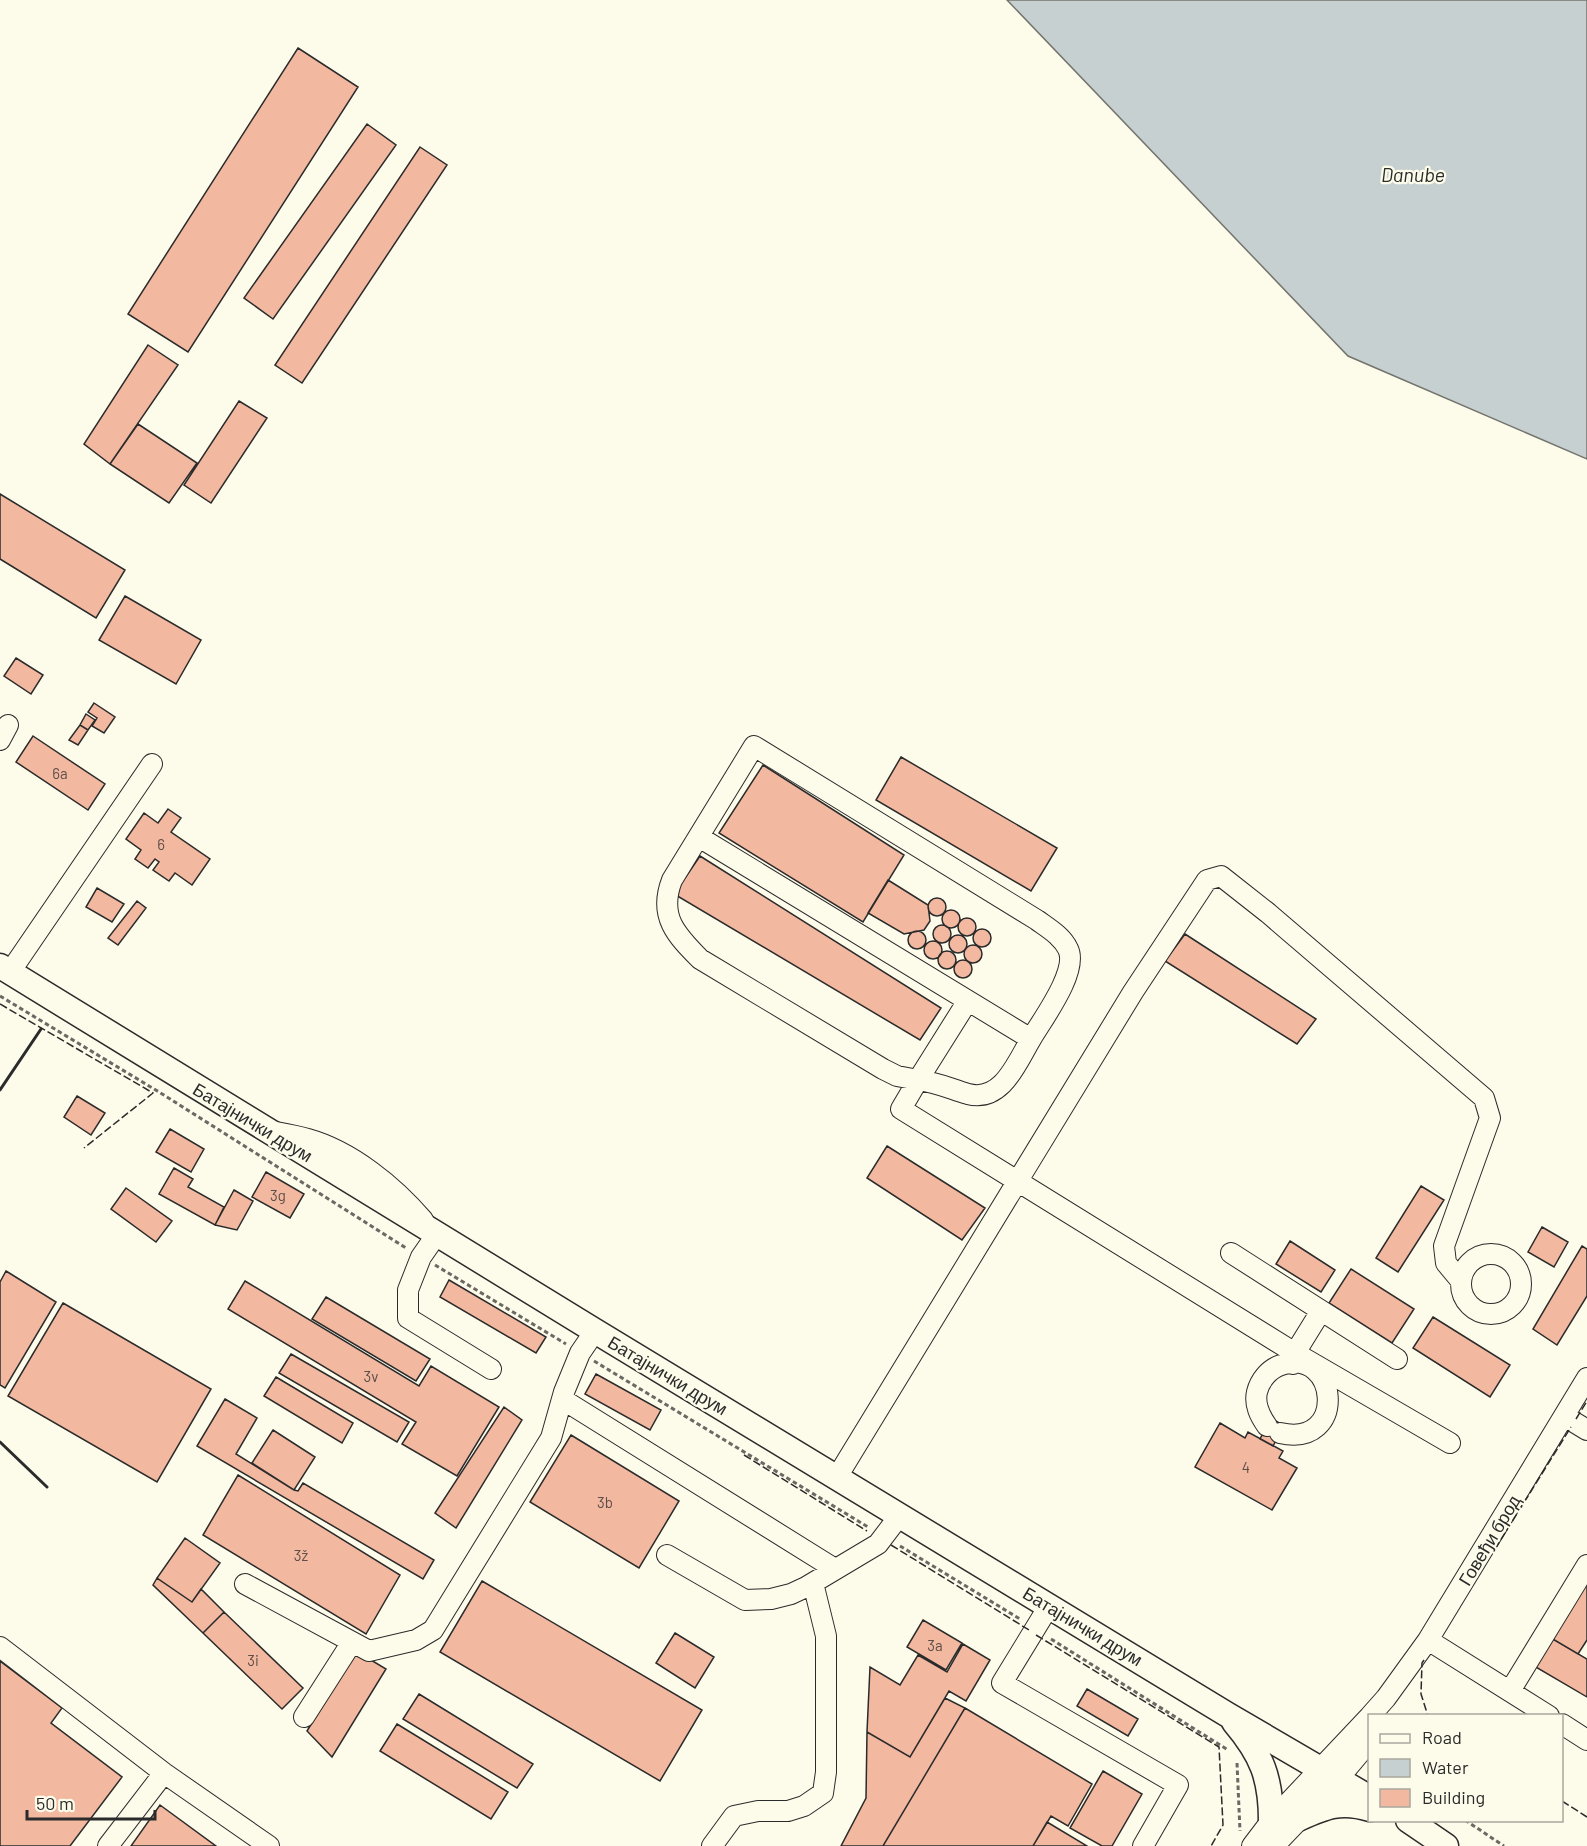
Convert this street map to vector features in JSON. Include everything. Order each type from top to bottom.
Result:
[{"type":"main road","name":"Батајнички друм","points":[[5,969],[595,1331],[1228,1715],[1368,1797]]},
{"type":"main road","points":[[1228,1715],[1243,1732],[1269,1780],[1271,1821]]},
{"type":"main road","points":[[1298,1819],[1330,1806],[1342,1804],[1368,1809]]},
{"type":"main road","points":[[1410,1822],[1446,1846]]},
{"type":"street","points":[[754,746],[1054,931],[1069,950],[1070,969],[1006,1080],[991,1093],[975,1095],[943,1084],[897,1076],[700,959],[683,942],[669,919],[666,899],[672,880],[699,837],[754,746]]},
{"type":"street","points":[[5,969],[152,764]]},
{"type":"street","points":[[699,837],[1031,1039]]},
{"type":"street","points":[[837,1477],[1139,982],[1207,880],[1221,876],[1268,913],[1484,1098],[1490,1118],[1444,1246],[1446,1263],[1461,1281]]},
{"type":"street","points":[[967,1002],[901,1109],[1018,1182],[1294,1358],[1312,1369],[1327,1387],[1329,1399],[1327,1410],[1322,1421],[1313,1429],[1291,1436],[1274,1429],[1261,1418],[1256,1394],[1267,1373],[1294,1358],[1321,1311]]},
{"type":"street","points":[[434,1232],[408,1290],[408,1318],[491,1369]]},
{"type":"street","points":[[1231,1252],[1397,1359]]},
{"type":"street","points":[[245,1584],[369,1651],[416,1640],[433,1629],[551,1438],[562,1399],[580,1353],[595,1331]]},
{"type":"street","points":[[1294,1358],[1450,1443]]},
{"type":"street","name":"Говеђи брод","points":[[1384,1707],[1428,1640],[1587,1378]]},
{"type":"street","points":[[562,1399],[836,1569]]},
{"type":"street","points":[[1564,1416],[1587,1431]]},
{"type":"street","points":[[667,1555],[745,1600],[771,1599],[791,1594],[813,1583],[878,1544],[900,1515]]},
{"type":"street","points":[[1510,1691],[1587,1565]]},
{"type":"street","points":[[712,1846],[734,1816],[758,1811],[788,1811],[804,1806],[823,1793],[826,1772],[826,1636],[813,1583]]},
{"type":"street","points":[[1050,1606],[1002,1683],[1178,1785],[1143,1846]]},
{"type":"street","points":[[1428,1640],[1546,1714]]},
{"type":"street","points":[[304,1717],[352,1642]]},
{"type":"street","points":[[0,1647],[164,1773],[269,1846]]},
{"type":"street","name":"Говеђи брод","points":[[1329,1774],[1368,1719]]},
{"type":"street","points":[[1563,1725],[1587,1740]]},
{"type":"street","points":[[1244,1842],[1368,1743]]},
{"type":"street","points":[[108,1846],[164,1773]]},
{"type":"street","points":[[1275,1846],[1298,1819],[1329,1774]]},
{"type":"path","points":[[0,996],[150,1086],[421,1257],[1035,1629],[1237,1755],[1241,1830],[1244,1842]]},
{"type":"path","points":[[1467,1822],[1504,1846]]},
{"type":"water","name":"Danube","points":[[1007,0],[1587,0],[1587,459],[1348,356]]},
{"type":"building","points":[[298,48],[358,87],[188,352],[128,314]]},
{"type":"building","points":[[367,124],[396,145],[273,319],[244,298]]},
{"type":"building","points":[[420,147],[447,165],[302,383],[275,365]]},
{"type":"building","points":[[148,345],[178,365],[110,464],[84,444]]},
{"type":"building","points":[[239,401],[267,418],[211,503],[184,485]]},
{"type":"building","points":[[138,424],[197,463],[169,503],[110,464]]},
{"type":"building","points":[[0,494],[125,570],[96,618],[0,559]]},
{"type":"building","points":[[125,596],[201,640],[176,684],[99,640]]},
{"type":"building","points":[[16,658],[43,675],[31,694],[4,676]]},
{"type":"building","points":[[94,703],[115,717],[104,733],[92,726],[97,718],[88,712]]},
{"type":"building","points":[[86,714],[95,720],[88,730],[80,725]]},
{"type":"building","points":[[80,725],[88,730],[78,745],[69,740]]},
{"type":"building","points":[[33,736],[105,784],[88,810],[16,762]]},
{"type":"building","points":[[901,757],[1057,848],[1031,891],[876,800]]},
{"type":"building","points":[[763,765],[904,855],[863,922],[719,833]]},
{"type":"building","points":[[168,809],[181,818],[171,832],[210,859],[192,885],[175,873],[169,881],[153,870],[159,862],[155,859],[148,868],[135,859],[141,850],[126,839],[144,813],[158,823]]},
{"type":"building","points":[[700,856],[941,1008],[920,1040],[674,894]]},
{"type":"building","points":[[888,880],[928,905],[930,921],[924,930],[904,934],[868,913]]},
{"type":"building","points":[[97,888],[124,904],[112,922],[86,907]]},
{"type":"building","points":[[937,898],[943,901],[946,907],[943,913],[937,916],[931,913],[928,907],[931,901]]},
{"type":"building","points":[[137,901],[146,908],[118,945],[108,938]]},
{"type":"building","points":[[951,910],[957,913],[960,919],[957,925],[951,928],[945,925],[942,919],[945,913]]},
{"type":"building","points":[[967,918],[973,921],[976,927],[973,933],[967,936],[961,933],[958,927],[961,921]]},
{"type":"building","points":[[942,925],[948,928],[951,934],[948,940],[942,943],[936,940],[933,934],[936,928]]},
{"type":"building","points":[[982,929],[988,932],[991,938],[988,944],[982,947],[976,944],[973,938],[976,932]]},
{"type":"building","points":[[917,931],[923,934],[926,940],[923,946],[917,949],[911,946],[908,940],[911,934]]},
{"type":"building","points":[[1185,934],[1316,1019],[1297,1044],[1165,961]]},
{"type":"building","points":[[958,935],[964,938],[967,944],[964,950],[958,953],[952,950],[949,944],[952,938]]},
{"type":"building","points":[[933,941],[939,944],[942,950],[939,956],[933,959],[927,956],[924,950],[927,944]]},
{"type":"building","points":[[973,945],[979,948],[982,954],[979,960],[973,963],[967,960],[964,954],[967,948]]},
{"type":"building","points":[[947,951],[953,954],[956,960],[953,966],[947,969],[941,966],[938,960],[941,954]]},
{"type":"building","points":[[963,960],[969,963],[972,969],[969,975],[963,978],[957,975],[954,969],[957,963]]},
{"type":"building","points":[[77,1096],[105,1113],[91,1135],[64,1117]]},
{"type":"building","points":[[170,1129],[204,1149],[191,1172],[156,1152]]},
{"type":"building","points":[[887,1146],[985,1208],[962,1240],[867,1178]]},
{"type":"building","points":[[174,1168],[193,1179],[188,1187],[224,1207],[215,1225],[159,1194]]},
{"type":"building","points":[[266,1172],[304,1194],[290,1218],[252,1197]]},
{"type":"building","points":[[1421,1186],[1444,1200],[1398,1272],[1376,1258]]},
{"type":"building","points":[[126,1188],[172,1221],[156,1242],[111,1209]]},
{"type":"building","points":[[234,1190],[253,1201],[237,1230],[215,1225]]},
{"type":"building","points":[[1542,1227],[1568,1242],[1554,1267],[1528,1252]]},
{"type":"building","points":[[1290,1241],[1335,1270],[1321,1292],[1276,1264]]},
{"type":"building","points":[[1582,1246],[1587,1249],[1587,1296],[1557,1345],[1533,1329]]},
{"type":"building","points":[[1351,1269],[1414,1309],[1392,1343],[1329,1303]]},
{"type":"building","points":[[6,1271],[56,1302],[5,1388],[0,1385],[0,1282]]},
{"type":"building","points":[[449,1280],[546,1337],[536,1353],[440,1297]]},
{"type":"building","points":[[245,1281],[419,1386],[431,1366],[499,1407],[457,1476],[402,1444],[416,1422],[228,1309]]},
{"type":"building","points":[[326,1297],[430,1359],[416,1381],[312,1319]]},
{"type":"building","points":[[63,1303],[211,1389],[157,1482],[8,1396]]},
{"type":"building","points":[[1433,1317],[1510,1365],[1490,1397],[1413,1348]]},
{"type":"building","points":[[291,1354],[409,1422],[397,1442],[279,1373]]},
{"type":"building","points":[[596,1374],[661,1410],[650,1430],[585,1394]]},
{"type":"building","points":[[276,1377],[353,1423],[342,1443],[264,1396]]},
{"type":"building","points":[[225,1399],[257,1418],[236,1454],[294,1490],[298,1491],[303,1483],[434,1560],[423,1579],[197,1446]]},
{"type":"building","points":[[504,1407],[522,1420],[456,1528],[435,1513]]},
{"type":"building","points":[[1271,1418],[1284,1426],[1273,1446],[1260,1439]]},
{"type":"building","points":[[1220,1423],[1245,1438],[1248,1432],[1283,1451],[1279,1458],[1297,1468],[1272,1510],[1195,1467]]},
{"type":"building","points":[[273,1430],[315,1457],[294,1490],[252,1463]]},
{"type":"building","points":[[571,1435],[679,1501],[639,1568],[530,1502]]},
{"type":"building","points":[[238,1475],[400,1575],[366,1634],[203,1535]]},
{"type":"building","points":[[185,1538],[220,1563],[192,1602],[157,1578]]},
{"type":"building","points":[[157,1578],[192,1602],[201,1589],[224,1612],[203,1633],[153,1585]]},
{"type":"building","points":[[1587,1580],[1587,1640],[1578,1654],[1551,1638]]},
{"type":"building","points":[[482,1581],[702,1710],[660,1781],[440,1652]]},
{"type":"building","points":[[224,1612],[303,1688],[282,1709],[203,1633]]},
{"type":"building","points":[[923,1620],[962,1643],[946,1670],[907,1647]]},
{"type":"building","points":[[675,1633],[714,1657],[695,1688],[656,1663]]},
{"type":"building","points":[[1551,1638],[1587,1659],[1587,1697],[1534,1666]]},
{"type":"building","points":[[963,1644],[990,1660],[966,1701],[949,1691],[910,1757],[867,1732],[870,1667],[900,1685],[918,1655],[947,1672]]},
{"type":"building","points":[[356,1651],[386,1669],[332,1757],[307,1731]]},
{"type":"building","points":[[0,1661],[62,1708],[51,1723],[122,1777],[70,1846],[0,1846]]},
{"type":"building","points":[[1087,1689],[1138,1719],[1128,1736],[1077,1706]]},
{"type":"building","points":[[419,1694],[533,1764],[517,1788],[403,1719]]},
{"type":"building","points":[[945,1698],[965,1708],[883,1846],[841,1846],[866,1798],[867,1732],[910,1757]]},
{"type":"building","points":[[965,1708],[1092,1784],[1068,1826],[1051,1816],[1033,1846],[883,1846]]},
{"type":"building","points":[[397,1724],[508,1792],[491,1819],[380,1751]]},
{"type":"building","points":[[1103,1771],[1142,1794],[1112,1846],[1102,1846],[1070,1828]]},
{"type":"building","points":[[160,1805],[216,1846],[131,1846]]},
{"type":"building","points":[[1047,1822],[1087,1846],[1033,1846]]},
{"type":"fence","points":[[0,1004],[153,1093],[84,1148]]},
{"type":"fence","points":[[1576,1419],[1587,1401]]},
{"type":"fence","points":[[1495,1549],[1571,1427]]},
{"type":"fence","points":[[744,1455],[867,1531]]},
{"type":"fence","points":[[891,1545],[1029,1630]]},
{"type":"fence","points":[[1036,1635],[1219,1747],[1223,1825],[1211,1846]]},
{"type":"fence","points":[[1424,1660],[1421,1694],[1427,1714]]},
{"type":"fence","points":[[1563,1802],[1587,1817]]},
{"type":"wall","points":[[0,1090],[41,1029]]},
{"type":"wall","points":[[0,1442],[47,1487]]}]
